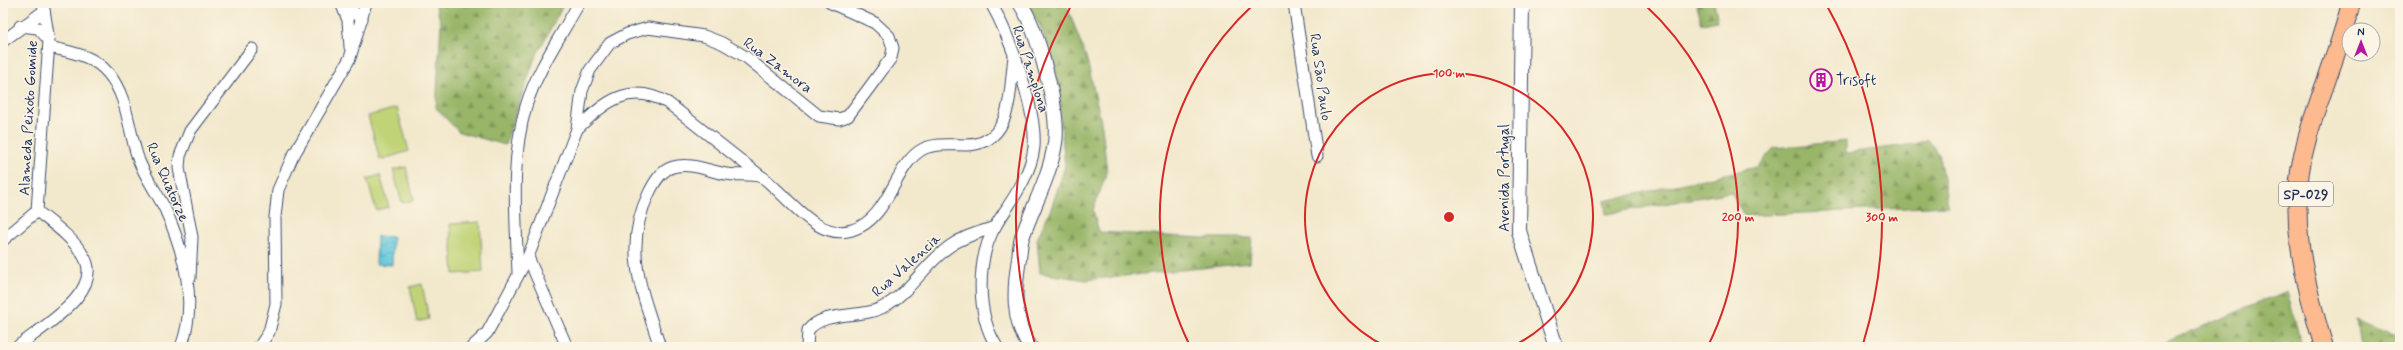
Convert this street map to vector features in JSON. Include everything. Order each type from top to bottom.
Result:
[{"type":"highway","name":"SP-029","points":[[2324,347],[2309,299],[2300,256],[2296,208],[2297,183],[2306,140],[2351,3]]},
{"type":"highway","points":[[2356,22],[2362,3]]},
{"type":"highway","name":"SP-029","points":[[2335,347],[2309,255],[2305,210],[2312,152],[2327,103],[2343,62]]},
{"type":"street","points":[[342,3],[362,19]]},
{"type":"street","points":[[259,347],[269,332],[275,317],[275,217],[282,178],[350,58],[366,3]]},
{"type":"street","points":[[518,273],[515,179],[520,129],[526,105],[541,73],[579,3]]},
{"type":"street","name":"Rua Zamora","points":[[472,347],[487,333],[518,273],[528,257],[577,130],[582,91],[590,70],[600,54],[610,43],[627,34],[648,28],[685,32],[722,43],[746,57],[819,116],[839,119],[848,116],[891,58],[892,42],[885,31],[874,23],[831,3]]},
{"type":"street","name":"Rua Pamplona","points":[[991,3],[1006,32],[1027,99],[1033,124],[1034,147],[1025,178],[995,227],[983,269],[980,288],[981,304],[985,321],[997,347]]},
{"type":"street","points":[[1020,3],[1030,22],[1038,44],[1056,128],[1055,144],[1046,178],[1022,236],[1016,275],[1016,312],[1025,340],[1030,347]]},
{"type":"street","name":"Rua São Paulo","points":[[1294,3],[1317,156]]},
{"type":"street","name":"Avenida Portugal","points":[[1522,3],[1519,231],[1556,347]]},
{"type":"street","points":[[3,41],[43,7]]},
{"type":"street","name":"Alameda Peixoto Gomide","points":[[37,211],[49,44],[43,7]]},
{"type":"street","points":[[350,58],[352,11]]},
{"type":"street","points":[[20,26],[38,28],[49,44]]},
{"type":"street","name":"Rua Quatorze","points":[[49,44],[95,60],[115,82],[123,98],[140,161],[172,228],[189,285],[187,323],[181,347]]},
{"type":"street","points":[[189,285],[192,237],[179,168],[180,156],[190,131],[252,49]]},
{"type":"street","points":[[577,130],[600,106],[612,100],[639,93],[656,96],[668,103],[762,177],[817,225],[827,231],[852,231],[861,227],[879,210],[892,194],[908,161],[916,153],[927,147],[975,145],[997,134],[1003,124],[1006,112],[1014,57]]},
{"type":"street","points":[[660,347],[644,295],[634,250],[636,231],[643,206],[654,183],[671,167],[682,165],[726,174],[762,177]]},
{"type":"street","points":[[3,240],[37,211],[72,241],[84,255],[87,262],[87,281],[78,298],[17,347]]},
{"type":"street","name":"Rua Valencia","points":[[808,347],[808,330],[816,322],[862,314],[886,306],[949,246],[970,235],[995,227]]},
{"type":"street","points":[[528,257],[567,347]]},
{"type":"green space","points":[[435,3],[564,3],[534,60],[505,145],[459,132],[436,108],[441,23]]},
{"type":"green space","points":[[1026,3],[1066,3],[1087,60],[1102,126],[1107,173],[1093,210],[1099,232],[1203,238],[1252,238],[1250,263],[1086,280],[1040,273],[1037,239],[1052,206],[1065,166],[1055,63],[1040,26]]},
{"type":"green space","points":[[1696,3],[1714,3],[1718,21],[1702,24]]},
{"type":"green space","points":[[397,108],[409,151],[380,160],[368,116]]},
{"type":"green space","points":[[1928,139],[1939,156],[1948,206],[1744,216],[1731,192],[1606,214],[1604,201],[1757,167],[1774,148],[1846,141],[1846,153],[1915,144]]},
{"type":"green space","points":[[406,167],[414,200],[402,203],[393,170]]},
{"type":"green space","points":[[380,175],[389,207],[376,210],[367,179]]},
{"type":"green space","points":[[480,222],[483,272],[454,274],[450,224]]},
{"type":"green space","points":[[422,284],[429,319],[417,322],[410,287]]},
{"type":"green space","points":[[2287,291],[2302,347],[2154,347]]},
{"type":"green space","points":[[2357,320],[2400,336],[2400,347],[2361,347]]},
{"type":"water","points":[[377,236],[393,237],[392,265],[376,264]]},
{"type":"place","name":"Trisoft","points":[[1821,80]]}]
